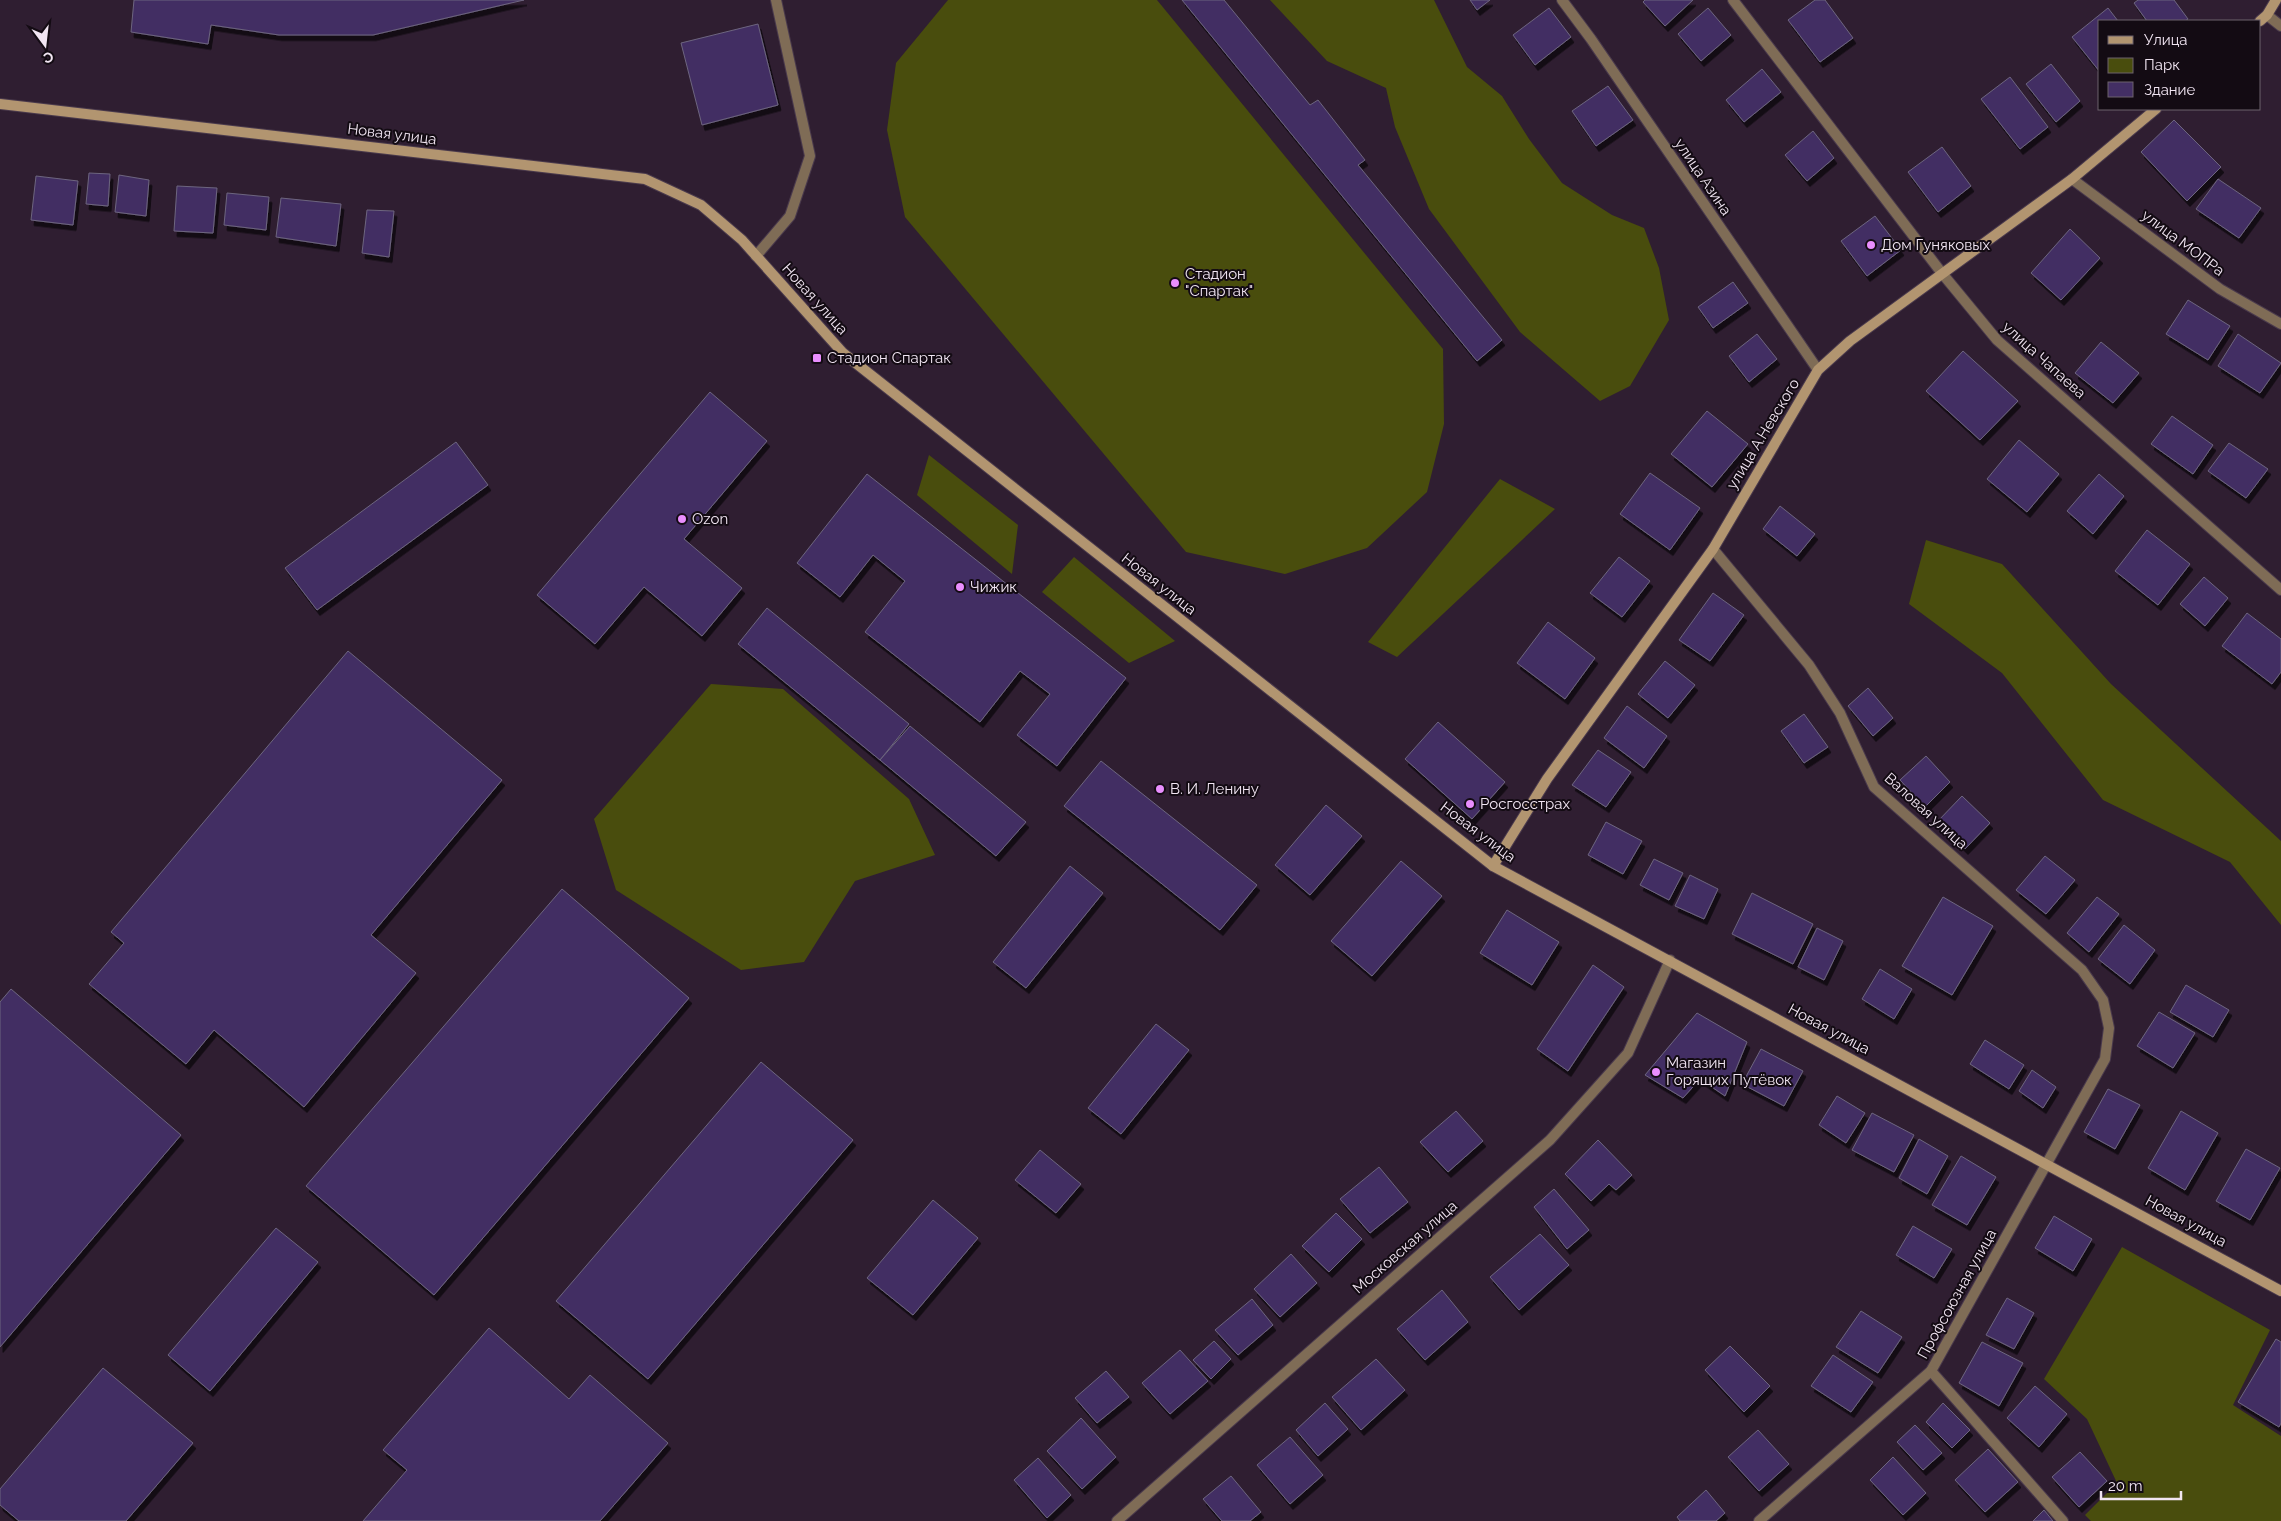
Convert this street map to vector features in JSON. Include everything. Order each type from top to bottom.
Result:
[{"type":"street","points":[[756,256],[790,216],[810,156],[776,0]]},
{"type":"street","name":"улица Азина","points":[[1562,0],[1591,39],[1818,370]]},
{"type":"street","name":"улица Чапаева","points":[[1732,0],[1941,272],[1997,340],[2281,590]]},
{"type":"street","points":[[2276,0],[2263,18],[2281,26]]},
{"type":"street","name":"Новая улица","points":[[0,104],[645,179],[701,205],[742,240],[843,353],[1493,866],[2281,1290]]},
{"type":"street","name":"улица А.Невского","points":[[1493,866],[1547,779],[1713,549],[1818,370],[1850,341],[1941,272],[2072,179],[2155,110]]},
{"type":"street","name":"улица МОПРа","points":[[2072,179],[2220,289],[2281,324]]},
{"type":"street","name":"Валовая улица","points":[[1713,549],[1809,665],[1840,713],[1874,787],[2082,970],[2103,1000],[2109,1028],[2106,1059],[2048,1163]]},
{"type":"street","name":"Московская улица","points":[[1117,1521],[1550,1140],[1628,1053],[1670,960]]},
{"type":"street","name":"Профсоюзная улица","points":[[1759,1521],[1931,1371],[2048,1163]]},
{"type":"street","points":[[1931,1371],[2063,1521]]},
{"type":"green space","name":"Стадион \"Спартак\"","points":[[948,0],[1157,0],[1443,349],[1444,424],[1427,492],[1367,548],[1285,574],[1186,552],[905,217],[887,130],[896,63]]},
{"type":"green space","points":[[1270,0],[1434,0],[1467,67],[1502,96],[1529,139],[1562,183],[1612,215],[1644,228],[1659,268],[1669,320],[1630,386],[1600,401],[1520,332],[1429,209],[1395,127],[1386,88],[1327,61]]},
{"type":"green space","points":[[929,455],[1018,525],[1012,574],[917,495]]},
{"type":"green space","points":[[1500,479],[1555,509],[1397,657],[1368,642]]},
{"type":"green space","points":[[1926,540],[2002,564],[2111,684],[2281,841],[2281,925],[2230,862],[2103,800],[2002,673],[1909,604]]},
{"type":"green space","points":[[1074,557],[1175,641],[1129,663],[1042,592]]},
{"type":"green space","points":[[711,684],[783,689],[909,799],[935,855],[855,881],[804,962],[741,970],[616,890],[594,819]]},
{"type":"green space","points":[[2122,1247],[2270,1330],[2233,1405],[2281,1436],[2281,1521],[2091,1521],[2085,1515],[2117,1483],[2087,1419],[2044,1379]]},
{"type":"building","points":[[134,0],[524,0],[373,35],[279,35],[211,25],[208,44],[131,32]]},
{"type":"building","points":[[1182,0],[1224,0],[1310,105],[1318,100],[1365,160],[1358,165],[1502,340],[1477,361]]},
{"type":"building","points":[[1470,0],[1490,0],[1477,10]]},
{"type":"building","points":[[1645,0],[1693,0],[1665,26],[1643,2]]},
{"type":"building","points":[[1815,0],[1825,0],[1853,38],[1820,62],[1788,20]]},
{"type":"building","points":[[2138,0],[2174,0],[2188,19],[2146,20],[2134,3]]},
{"type":"building","points":[[1549,8],[1571,37],[1535,65],[1513,35]]},
{"type":"building","points":[[1708,8],[1731,35],[1701,61],[1678,34]]},
{"type":"building","points":[[2108,8],[2117,20],[2098,20],[2098,70],[2072,37]]},
{"type":"building","points":[[758,24],[778,105],[702,125],[681,43]]},
{"type":"building","points":[[2051,64],[2080,101],[2056,122],[2026,84]]},
{"type":"building","points":[[1762,69],[1781,92],[1744,122],[1726,100]]},
{"type":"building","points":[[2010,77],[2048,127],[2020,149],[1981,99]]},
{"type":"building","points":[[1608,86],[1633,120],[1596,146],[1572,111]]},
{"type":"building","points":[[2174,120],[2221,167],[2187,201],[2141,152]]},
{"type":"building","points":[[1813,131],[1834,158],[1807,181],[1785,155]]},
{"type":"building","points":[[1942,147],[1971,186],[1938,212],[1908,172]]},
{"type":"building","points":[[89,173],[110,174],[108,206],[86,204]]},
{"type":"building","points":[[119,175],[149,180],[146,216],[115,212]]},
{"type":"building","points":[[36,176],[78,181],[73,225],[31,220]]},
{"type":"building","points":[[2218,179],[2261,208],[2239,238],[2196,209]]},
{"type":"building","points":[[177,186],[217,188],[213,233],[174,231]]},
{"type":"building","points":[[227,193],[269,197],[266,230],[224,225]]},
{"type":"building","points":[[281,198],[341,204],[336,246],[276,237]]},
{"type":"building","points":[[367,210],[394,211],[389,257],[362,253]]},
{"type":"building","name":"Дом Гуняковых","points":[[1875,216],[1901,250],[1867,276],[1841,241]]},
{"type":"building","points":[[2070,229],[2100,258],[2061,300],[2031,273]]},
{"type":"building","points":[[1733,282],[1748,303],[1713,328],[1698,307]]},
{"type":"building","points":[[2188,300],[2230,326],[2208,360],[2166,334]]},
{"type":"building","points":[[1757,334],[1777,359],[1749,382],[1729,356]]},
{"type":"building","points":[[2238,334],[2281,363],[2260,393],[2218,366]]},
{"type":"building","points":[[2101,342],[2139,373],[2113,403],[2075,373]]},
{"type":"building","points":[[1963,351],[2018,401],[1980,440],[1926,391]]},
{"type":"building","points":[[710,392],[767,441],[684,539],[742,588],[702,636],[644,587],[595,644],[537,595]]},
{"type":"building","points":[[1707,411],[1748,444],[1712,487],[1671,454]]},
{"type":"building","points":[[2172,416],[2213,445],[2193,474],[2151,444]]},
{"type":"building","points":[[2019,440],[2059,474],[2027,512],[1987,479]]},
{"type":"building","points":[[456,442],[488,485],[317,610],[285,568]]},
{"type":"building","points":[[2229,443],[2268,469],[2246,498],[2208,471]]},
{"type":"building","points":[[1650,473],[1700,508],[1670,550],[1620,514]]},
{"type":"building","points":[[867,474],[1126,678],[1057,766],[1017,735],[1050,694],[1020,671],[980,722],[865,632],[905,581],[873,555],[840,597],[797,563]]},
{"type":"building","points":[[2099,474],[2124,496],[2093,534],[2067,511]]},
{"type":"building","points":[[1780,506],[1815,534],[1797,556],[1763,529]]},
{"type":"building","points":[[2147,530],[2190,564],[2158,605],[2115,571]]},
{"type":"building","points":[[1619,557],[1650,581],[1622,617],[1590,593]]},
{"type":"building","points":[[2204,577],[2228,598],[2205,626],[2180,604]]},
{"type":"building","points":[[1713,593],[1744,615],[1710,661],[1679,640]]},
{"type":"building","points":[[767,608],[909,724],[880,760],[738,644]]},
{"type":"building","points":[[2247,613],[2281,639],[2281,672],[2272,684],[2222,646]]},
{"type":"building","points":[[1548,622],[1595,658],[1565,699],[1517,663]]},
{"type":"building","points":[[348,651],[502,780],[371,935],[416,973],[304,1107],[214,1030],[186,1064],[89,984],[124,943],[111,932]]},
{"type":"building","points":[[1665,661],[1695,685],[1668,718],[1638,694]]},
{"type":"building","points":[[1868,688],[1893,718],[1873,736],[1848,706]]},
{"type":"building","points":[[1627,706],[1667,736],[1644,768],[1604,738]]},
{"type":"building","points":[[1804,714],[1828,747],[1804,763],[1781,731]]},
{"type":"building","points":[[1438,722],[1505,782],[1472,819],[1405,759]]},
{"type":"building","points":[[910,726],[1026,822],[996,856],[880,760]]},
{"type":"building","points":[[1598,750],[1631,772],[1606,807],[1572,785]]},
{"type":"building","points":[[1926,756],[1950,782],[1925,807],[1900,780]]},
{"type":"building","points":[[1101,761],[1257,885],[1220,930],[1064,806]]},
{"type":"building","points":[[1962,796],[1990,823],[1965,849],[1937,822]]},
{"type":"building","points":[[1326,805],[1362,836],[1310,895],[1275,865]]},
{"type":"building","points":[[1606,822],[1642,841],[1623,874],[1588,855]]},
{"type":"building","points":[[2045,856],[2075,880],[2046,914],[2016,890]]},
{"type":"building","points":[[1654,859],[1683,873],[1669,900],[1640,885]]},
{"type":"building","points":[[1401,861],[1442,896],[1372,976],[1331,941]]},
{"type":"building","points":[[1070,866],[1103,893],[1026,988],[993,962]]},
{"type":"building","points":[[1690,875],[1718,889],[1704,919],[1675,906]]},
{"type":"building","points":[[562,889],[689,998],[434,1295],[306,1186]]},
{"type":"building","points":[[1752,893],[1813,924],[1793,964],[1732,934]]},
{"type":"building","points":[[1943,897],[1993,926],[1952,995],[1902,966]]},
{"type":"building","points":[[2097,897],[2119,914],[2089,952],[2067,933]]},
{"type":"building","points":[[1507,910],[1559,942],[1532,985],[1480,953]]},
{"type":"building","points":[[2124,925],[2155,950],[2130,984],[2098,959]]},
{"type":"building","points":[[1817,928],[1843,941],[1824,980],[1798,967]]},
{"type":"building","points":[[1593,965],[1624,987],[1568,1071],[1537,1049]]},
{"type":"building","points":[[1880,969],[1912,989],[1894,1019],[1862,999]]},
{"type":"building","points":[[2186,985],[2229,1010],[2213,1037],[2170,1012]]},
{"type":"building","points":[[11,989],[181,1135],[0,1347],[0,1002]]},
{"type":"building","points":[[2159,1012],[2195,1033],[2173,1068],[2137,1046]]},
{"type":"building","points":[[1697,1013],[1747,1042],[1725,1096],[1700,1079],[1683,1098],[1645,1075]]},
{"type":"building","points":[[1156,1024],[1189,1050],[1121,1134],[1088,1108]]},
{"type":"building","points":[[1985,1040],[2024,1065],[2009,1089],[1970,1064]]},
{"type":"building","points":[[1761,1049],[1803,1071],[1784,1106],[1742,1084]]},
{"type":"building","points":[[761,1062],[853,1140],[648,1379],[556,1301]]},
{"type":"building","points":[[2032,1070],[2056,1087],[2043,1108],[2019,1091]]},
{"type":"building","points":[[2108,1089],[2140,1105],[2115,1149],[2084,1132]]},
{"type":"building","points":[[1837,1096],[1865,1113],[1846,1143],[1819,1125]]},
{"type":"building","points":[[1456,1111],[1483,1141],[1448,1172],[1420,1142]]},
{"type":"building","points":[[2181,1111],[2218,1133],[2185,1190],[2148,1168]]},
{"type":"building","points":[[1872,1113],[1914,1135],[1894,1172],[1852,1150]]},
{"type":"building","points":[[1919,1139],[1948,1156],[1927,1194],[1899,1178]]},
{"type":"building","points":[[1598,1140],[1632,1175],[1616,1190],[1609,1184],[1591,1201],[1565,1174]]},
{"type":"building","points":[[2246,1149],[2280,1168],[2250,1220],[2216,1201]]},
{"type":"building","points":[[1040,1150],[1081,1184],[1056,1213],[1015,1180]]},
{"type":"building","points":[[1961,1156],[1996,1177],[1967,1225],[1932,1205]]},
{"type":"building","points":[[1379,1167],[1408,1202],[1370,1233],[1340,1199]]},
{"type":"building","points":[[1554,1189],[1589,1230],[1567,1249],[1534,1207]]},
{"type":"building","points":[[933,1200],[978,1238],[913,1315],[867,1278]]},
{"type":"building","points":[[1336,1213],[1362,1239],[1329,1272],[1302,1246]]},
{"type":"building","points":[[2054,1216],[2092,1239],[2073,1271],[2035,1248]]},
{"type":"building","points":[[1913,1226],[1952,1249],[1934,1278],[1896,1255]]},
{"type":"building","points":[[276,1228],[318,1262],[210,1391],[168,1355]]},
{"type":"building","points":[[1540,1234],[1569,1265],[1519,1310],[1490,1277]]},
{"type":"building","points":[[1291,1254],[1317,1283],[1280,1317],[1254,1289]]},
{"type":"building","points":[[1442,1290],[1468,1322],[1425,1360],[1397,1329]]},
{"type":"building","points":[[2007,1298],[2034,1313],[2014,1349],[1986,1335]]},
{"type":"building","points":[[1252,1299],[1273,1325],[1238,1355],[1215,1330]]},
{"type":"building","points":[[1861,1311],[1902,1337],[1878,1373],[1836,1347]]},
{"type":"building","points":[[489,1328],[569,1399],[590,1375],[668,1443],[600,1521],[363,1521],[407,1470],[383,1450]]},
{"type":"building","points":[[2276,1339],[2281,1342],[2281,1423],[2279,1427],[2238,1402]]},
{"type":"building","points":[[1214,1341],[1231,1359],[1211,1379],[1193,1360]]},
{"type":"building","points":[[1982,1342],[2023,1363],[1999,1406],[1959,1383]]},
{"type":"building","points":[[1730,1346],[1770,1386],[1744,1412],[1705,1370]]},
{"type":"building","points":[[1180,1350],[1208,1381],[1170,1414],[1142,1383]]},
{"type":"building","points":[[1833,1355],[1873,1382],[1851,1412],[1811,1386]]},
{"type":"building","points":[[1376,1359],[1405,1390],[1361,1430],[1332,1397]]},
{"type":"building","points":[[103,1368],[193,1443],[126,1521],[19,1521],[0,1505],[0,1489]]},
{"type":"building","points":[[1106,1371],[1129,1397],[1097,1423],[1075,1398]]},
{"type":"building","points":[[2035,1386],[2067,1414],[2039,1447],[2007,1418]]},
{"type":"building","points":[[1325,1403],[1348,1429],[1318,1456],[1296,1430]]},
{"type":"building","points":[[1943,1403],[1970,1430],[1952,1448],[1926,1422]]},
{"type":"building","points":[[1081,1418],[1116,1457],[1082,1489],[1047,1451]]},
{"type":"building","points":[[1915,1425],[1942,1453],[1923,1470],[1897,1442]]},
{"type":"building","points":[[1758,1430],[1789,1464],[1759,1491],[1728,1457]]},
{"type":"building","points":[[1290,1437],[1323,1475],[1290,1504],[1257,1465]]},
{"type":"building","points":[[1988,1449],[2018,1482],[1985,1512],[1955,1480]]},
{"type":"building","points":[[2080,1452],[2107,1481],[2079,1507],[2052,1477]]},
{"type":"building","points":[[1893,1457],[1926,1493],[1903,1515],[1870,1480]]},
{"type":"building","points":[[1038,1458],[1071,1495],[1047,1518],[1014,1480]]},
{"type":"building","points":[[1231,1476],[1261,1512],[1250,1521],[1222,1521],[1203,1499]]},
{"type":"building","points":[[1706,1490],[1725,1513],[1716,1521],[1680,1521],[1677,1517]]},
{"type":"building","points":[[2044,1510],[2053,1521],[2033,1521]]},
{"type":"place","name":"Дом Гуняковых","points":[[1871,245]]},
{"type":"place","name":"Стадион \"Спартак\"","points":[[1175,283]]},
{"type":"place","name":"Стадион Спартак","points":[[817,358]]},
{"type":"place","name":"Ozon","points":[[682,519]]},
{"type":"place","name":"Чижик","points":[[960,587]]},
{"type":"place","name":"В. И. Ленину","points":[[1160,789]]},
{"type":"place","name":"Росгосстрах","points":[[1470,804]]},
{"type":"place","name":"Магазин Горящих Путёвок","points":[[1656,1072]]}]
